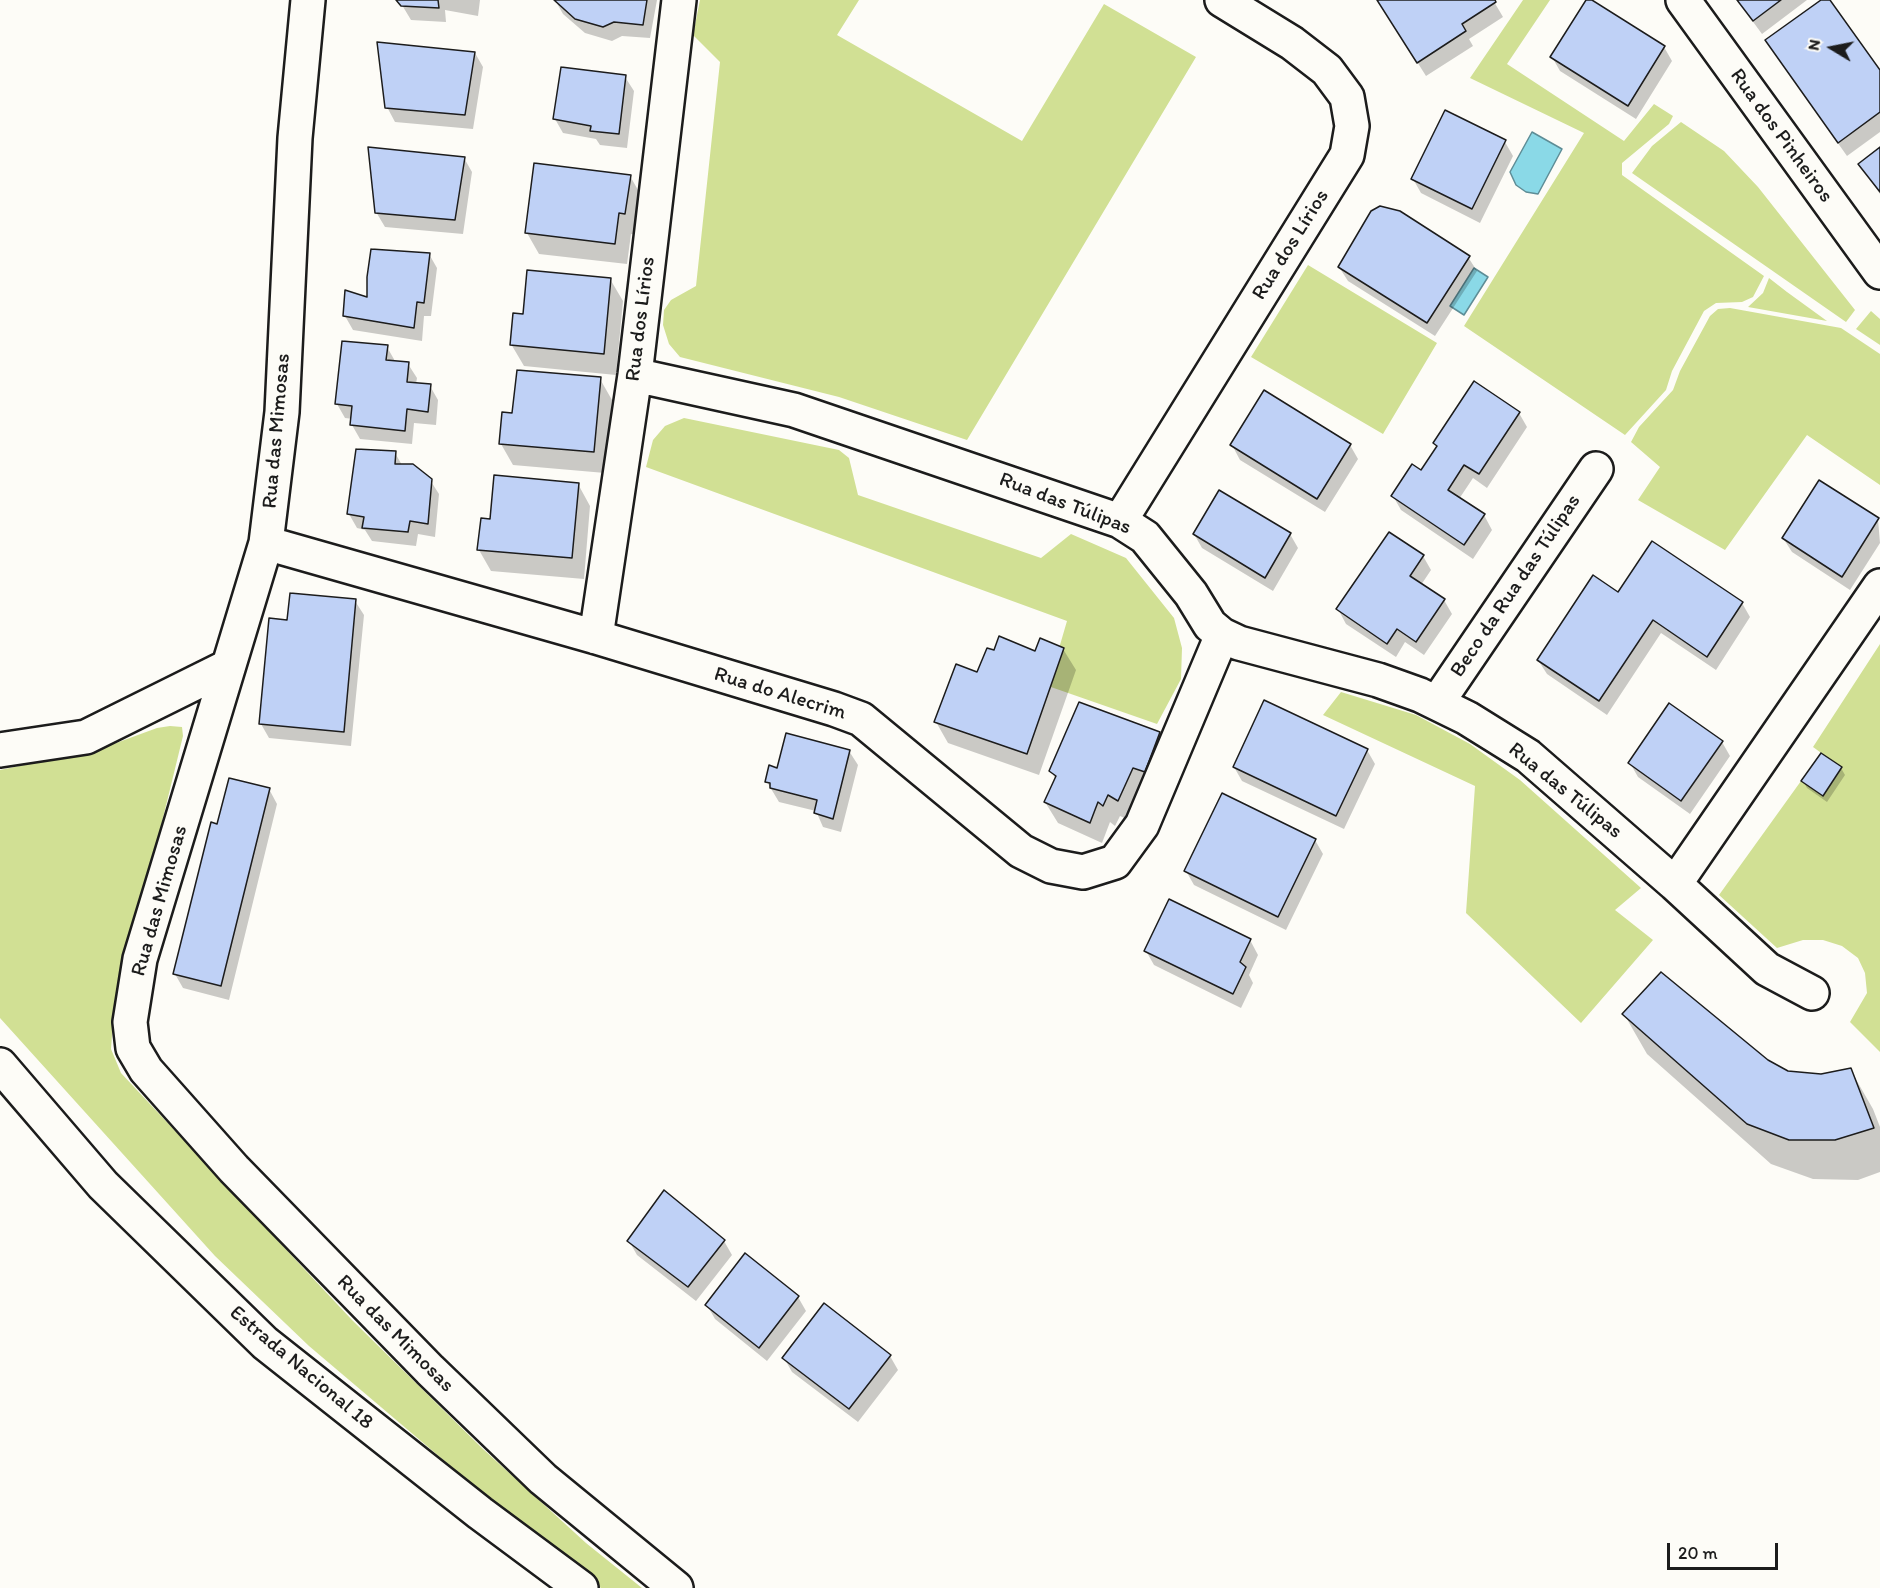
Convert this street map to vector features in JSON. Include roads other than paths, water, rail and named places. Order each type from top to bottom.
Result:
[{"type":"street","name":"Rua das Mimosas","points":[[308,0],[295,138],[282,412],[266,543],[140,959],[130,1022],[133,1048],[146,1070],[234,1169],[430,1371],[543,1479],[676,1588]]},
{"type":"street","name":"Rua dos Lírios","points":[[596,637],[634,375],[679,0]]},
{"type":"street","name":"Rua dos Lírios","points":[[1120,521],[1347,155],[1352,126],[1347,97],[1327,70],[1292,43],[1222,0]]},
{"type":"street","name":"Rua dos Pinheiros","points":[[1683,0],[1880,272]]},
{"type":"street","name":"Rua das Túlipas","points":[[634,375],[794,410],[1120,521],[1145,537],[1191,594],[1210,625],[1222,635],[1239,643],[1378,680],[1437,703],[1528,756],[1675,884],[1767,969],[1812,993]]},
{"type":"street","name":"Beco da Rua das Túlipas","points":[[1437,703],[1596,470]]},
{"type":"street","name":"Rua do Alecrim","points":[[266,543],[596,637],[861,719],[1021,851],[1051,866],[1083,872],[1114,862],[1142,825],[1222,635]]},
{"type":"street","points":[[1675,884],[1880,586]]},
{"type":"street","points":[[0,750],[86,737],[228,667]]},
{"type":"street","name":"Estrada Nacional 18","points":[[0,1065],[103,1185],[265,1343],[480,1513],[581,1588]]},
{"type":"water","points":[[1532,132],[1562,149],[1538,194],[1526,192],[1516,185],[1510,172]]},
{"type":"water","points":[[1474,268],[1488,277],[1464,315],[1450,306]]}]
